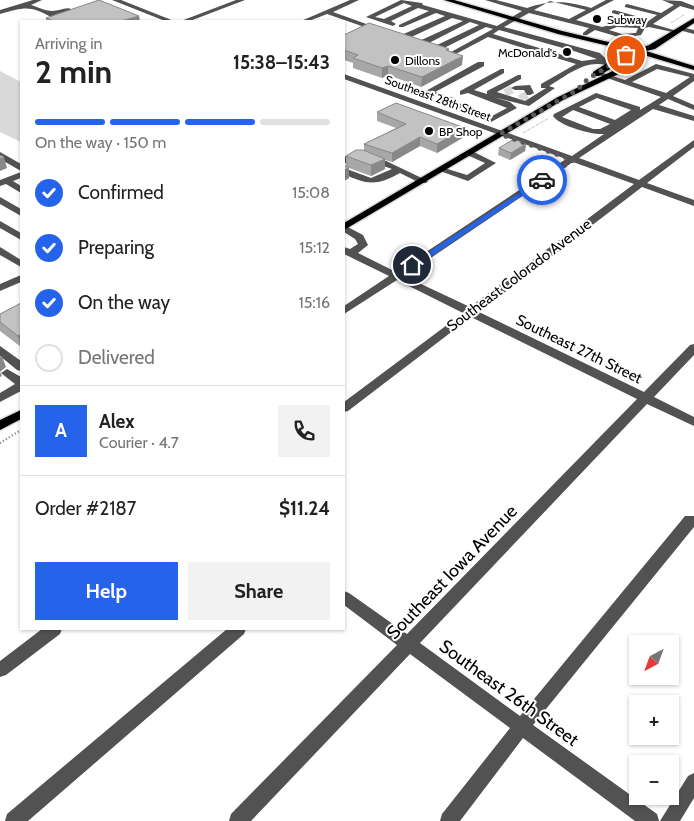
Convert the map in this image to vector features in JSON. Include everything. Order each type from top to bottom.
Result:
[{"type":"main road","points":[[447,0],[515,18],[544,28],[642,52],[694,68]]},
{"type":"main road","points":[[577,90],[608,64],[626,55],[642,52],[694,20]]},
{"type":"main road","points":[[544,28],[585,34],[630,45],[642,52]]},
{"type":"main road","points":[[345,227],[568,94],[596,84],[638,59],[642,52]]},
{"type":"main road","points":[[0,426],[20,415]]},
{"type":"street","points":[[0,12],[39,0]]},
{"type":"street","points":[[187,20],[242,0]]},
{"type":"street","points":[[307,20],[356,0]]},
{"type":"street","points":[[385,21],[429,0]]},
{"type":"street","points":[[488,0],[572,20],[630,37],[639,34],[647,24]]},
{"type":"street","points":[[452,15],[399,37],[452,54],[515,18],[524,17],[546,0]]},
{"type":"street","points":[[553,0],[614,14],[662,28],[694,32]]},
{"type":"street","points":[[572,20],[611,0]]},
{"type":"street","points":[[665,0],[689,4]]},
{"type":"street","points":[[121,1],[168,20]]},
{"type":"street","points":[[401,26],[369,17],[404,1],[484,25],[521,33],[597,55],[608,64]]},
{"type":"street","points":[[598,28],[614,14],[632,3],[666,14]]},
{"type":"street","points":[[585,34],[598,28],[616,24],[630,26],[647,24],[689,4]]},
{"type":"street","points":[[24,5],[52,13]]},
{"type":"street","points":[[327,12],[387,33],[435,11]]},
{"type":"street","points":[[334,20],[342,17]]},
{"type":"street","points":[[420,44],[469,20]]},
{"type":"street","points":[[436,49],[484,25]]},
{"type":"street","points":[[488,35],[582,63],[597,61],[608,64]]},
{"type":"street","points":[[518,77],[490,93],[503,94],[526,104],[582,63]]},
{"type":"street","points":[[428,92],[481,64]]},
{"type":"street","points":[[626,82],[656,66],[694,77]]},
{"type":"street","points":[[345,68],[412,92],[428,92],[464,107],[478,105],[468,90]]},
{"type":"street","points":[[435,110],[501,71]]},
{"type":"street","points":[[597,73],[626,82],[640,89],[667,96],[694,108]]},
{"type":"street","name":"Southeast 28th Street","points":[[345,76],[694,203]]},
{"type":"street","points":[[345,310],[573,160],[694,77]]},
{"type":"street","points":[[515,88],[528,90],[536,83]]},
{"type":"street","points":[[402,97],[412,92]]},
{"type":"street","points":[[568,94],[585,101]]},
{"type":"street","points":[[645,109],[602,132],[592,131],[558,119],[557,116],[596,95],[645,109],[694,119]]},
{"type":"street","points":[[572,108],[616,123]]},
{"type":"street","name":"Southeast Colorado Avenue","points":[[345,407],[694,143]]},
{"type":"street","points":[[442,170],[468,178],[492,163],[470,153]]},
{"type":"street","points":[[0,155],[20,167]]},
{"type":"street","points":[[345,160],[354,156],[367,158],[423,181]]},
{"type":"street","points":[[345,171],[367,181],[378,181],[398,170]]},
{"type":"street","points":[[3,182],[20,175]]},
{"type":"street","points":[[3,182],[20,190]]},
{"type":"street","points":[[0,200],[20,212]]},
{"type":"street","points":[[0,224],[20,237]]},
{"type":"street","points":[[345,229],[359,236],[363,245],[348,251]]},
{"type":"street","points":[[0,250],[20,263]]},
{"type":"street","name":"Southeast 27th Street","points":[[348,251],[694,422]]},
{"type":"street","points":[[3,283],[20,278]]},
{"type":"street","name":"Southeast Iowa Avenue","points":[[238,821],[694,348]]},
{"type":"street","points":[[0,350],[20,366]]},
{"type":"street","points":[[7,373],[20,384]]},
{"type":"street","points":[[0,398],[20,386]]},
{"type":"street","points":[[448,821],[522,726],[690,520],[694,522]]},
{"type":"street","name":"Southeast 26th Street","points":[[345,598],[650,821]]},
{"type":"street","points":[[0,670],[53,630]]},
{"type":"street","points":[[14,821],[237,630]]},
{"type":"street","points":[[669,821],[694,782]]},
{"type":"path","points":[[662,28],[686,14]]},
{"type":"path","points":[[0,443],[20,431]]},
{"type":"shaded area","points":[[0,71],[20,81],[20,142],[0,132]]},
{"type":"building","points":[[99,0],[139,16],[125,20],[51,20],[46,18]]},
{"type":"building","name":"Dillons","points":[[369,23],[444,47],[449,49],[446,50],[463,56],[422,77],[388,66],[382,68],[353,58],[358,55],[345,50],[345,35]]},
{"type":"building","points":[[396,103],[465,128],[437,144],[420,137],[392,153],[364,144],[406,124],[377,112]]},
{"type":"building","points":[[514,139],[526,144],[511,153],[499,148]]},
{"type":"building","points":[[356,150],[363,150],[385,159],[371,165],[346,156]]},
{"type":"building","points":[[20,304],[20,335],[18,336],[0,322],[0,314]]},
{"type":"tunnel","points":[[505,93],[515,88]]},
{"type":"tunnel","points":[[520,99],[530,93]]},
{"type":"way so far","points":[[542,180],[573,160],[500,134],[577,90],[588,79],[626,55]]},
{"type":"place","name":"Subway","points":[[597,19]]},
{"type":"place","name":"McDonald's","points":[[567,52]]},
{"type":"place","name":"Dillons","points":[[395,60]]},
{"type":"place","name":"BP Shop","points":[[429,131]]},
{"type":"route","points":[[412,265],[542,180]]}]
